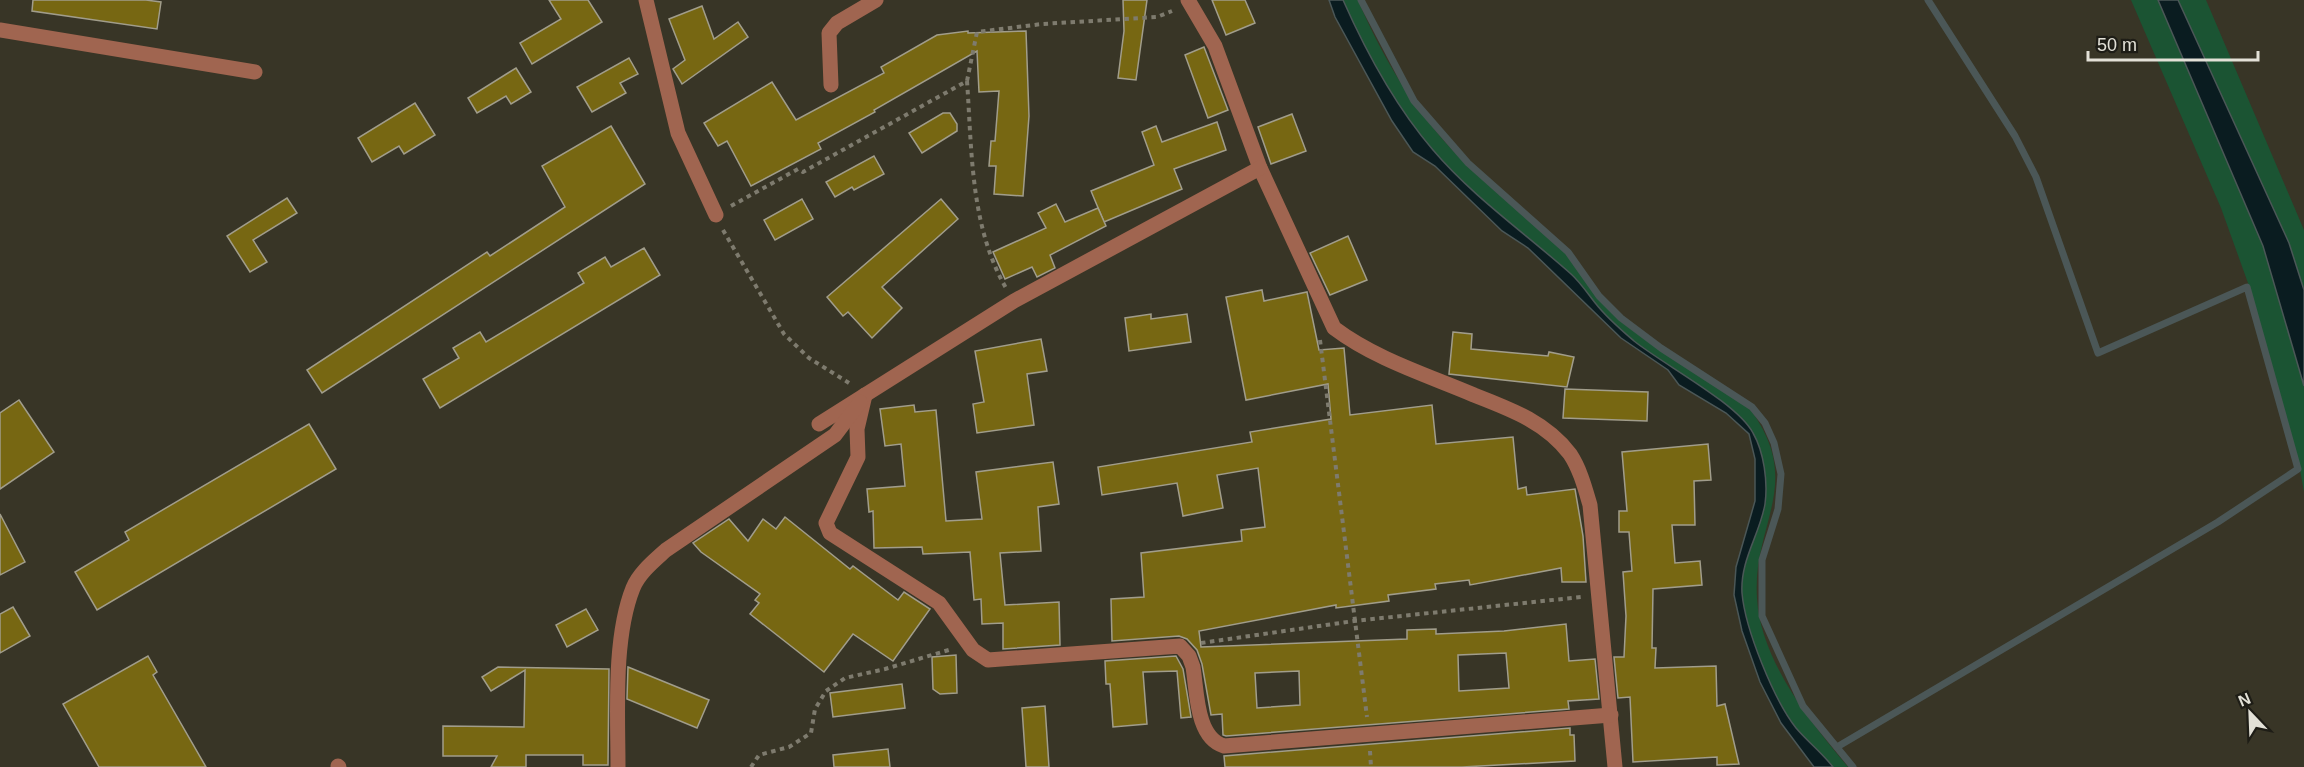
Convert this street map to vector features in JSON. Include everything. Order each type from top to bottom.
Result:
[{"type":"street","points":[[646,0],[678,133],[716,215]]},
{"type":"street","points":[[831,85],[829,33],[837,24],[876,0]]},
{"type":"street","points":[[1185,1],[1215,46],[1260,168],[1334,328],[1357,345],[1512,410],[1547,429],[1571,455],[1590,505],[1615,767]]},
{"type":"street","points":[[0,30],[255,72]]},
{"type":"street","points":[[819,424],[1014,302],[1260,168]]},
{"type":"street","points":[[865,395],[857,429],[858,457],[826,523],[830,533],[939,603],[969,644],[988,660],[1180,646],[1189,656],[1206,734],[1214,743],[1224,746],[1611,715]]},
{"type":"street","points":[[618,767],[621,646],[633,588],[645,569],[666,550],[835,435],[865,395]]},
{"type":"path","points":[[1014,302],[993,266],[975,194],[967,81],[977,32],[1042,24],[1157,17],[1185,1]]},
{"type":"path","points":[[865,395],[809,358],[784,334],[716,215],[798,169],[803,172],[967,81]]},
{"type":"path","points":[[1334,328],[1320,340],[1369,733],[1371,767]]},
{"type":"path","points":[[1180,646],[1354,621],[1599,595]]},
{"type":"path","points":[[751,767],[759,755],[789,747],[811,733],[815,709],[826,691],[845,678],[885,669],[969,644]]},
{"type":"green space","points":[[1343,0],[1358,0],[1391,67],[1433,128],[1491,188],[1565,253],[1612,313],[1656,347],[1741,401],[1752,412],[1767,438],[1774,461],[1775,483],[1757,572],[1760,621],[1767,644],[1789,689],[1848,767],[1833,767],[1787,716],[1762,664],[1744,608],[1742,581],[1744,569],[1762,515],[1766,495],[1762,458],[1753,433],[1745,421],[1732,409],[1634,341],[1609,319],[1575,277],[1465,184],[1419,133],[1394,97]]},
{"type":"green space","points":[[2131,0],[2158,0],[2263,246],[2275,280],[2304,386],[2304,492],[2299,464],[2248,283],[2221,208]]},
{"type":"green space","points":[[2178,0],[2206,0],[2304,230],[2304,290],[2289,243]]},
{"type":"shaded area","points":[[1329,0],[1343,0],[1394,97],[1419,133],[1449,167],[1482,199],[1571,274],[1605,314],[1634,341],[1732,409],[1745,421],[1753,433],[1762,458],[1766,495],[1762,515],[1744,569],[1742,593],[1744,608],[1762,664],[1787,716],[1833,767],[1814,767],[1781,723],[1760,682],[1742,631],[1734,595],[1736,567],[1755,501],[1755,459],[1749,434],[1726,413],[1679,385],[1668,370],[1621,338],[1528,248],[1502,231],[1435,166],[1413,152],[1392,121],[1335,17]]},
{"type":"shaded area","points":[[2158,0],[2178,0],[2289,243],[2304,290],[2304,386],[2263,246]]},
{"type":"building","points":[[33,0],[161,2],[157,29],[32,11]]},
{"type":"building","points":[[549,0],[588,0],[602,22],[532,64],[520,43],[561,19]]},
{"type":"building","points":[[1123,0],[1147,0],[1136,80],[1118,78],[1124,31]]},
{"type":"building","points":[[1212,0],[1245,0],[1255,23],[1226,35]]},
{"type":"building","points":[[702,6],[714,39],[738,22],[748,37],[682,84],[673,69],[685,60],[669,19]]},
{"type":"building","points":[[968,31],[968,33],[1026,31],[1029,116],[1023,196],[994,194],[996,166],[989,166],[991,141],[995,141],[999,91],[979,92],[977,51],[818,143],[821,149],[751,186],[727,141],[718,146],[704,123],[772,82],[796,120],[884,73],[881,67],[937,35]]},
{"type":"building","points":[[1204,47],[1228,110],[1208,118],[1185,55]]},
{"type":"building","points":[[629,58],[638,74],[620,83],[626,93],[592,112],[577,87]]},
{"type":"building","points":[[516,68],[531,92],[511,104],[506,96],[477,113],[468,98]]},
{"type":"building","points":[[415,103],[435,135],[404,154],[399,146],[372,162],[358,138]]},
{"type":"building","points":[[943,113],[950,113],[957,124],[957,131],[922,153],[909,133]]},
{"type":"building","points":[[1292,114],[1306,151],[1271,164],[1258,127]]},
{"type":"building","points":[[1217,122],[1226,150],[1174,169],[1182,189],[1104,222],[1091,191],[1154,165],[1142,132],[1156,126],[1162,142]]},
{"type":"building","points":[[611,126],[645,184],[322,393],[307,370],[487,252],[490,256],[565,207],[542,166]]},
{"type":"building","points":[[874,156],[884,174],[854,190],[852,187],[835,197],[826,182]]},
{"type":"building","points":[[287,198],[297,213],[253,240],[267,262],[250,272],[227,236]]},
{"type":"building","points":[[802,199],[813,219],[775,240],[764,220]]},
{"type":"building","points":[[941,199],[958,219],[882,287],[902,308],[872,338],[848,312],[843,316],[827,297]]},
{"type":"building","points":[[1056,204],[1065,222],[1098,208],[1106,226],[1050,255],[1055,268],[1037,277],[1032,267],[1005,279],[993,252],[1046,228],[1038,213]]},
{"type":"building","points":[[1348,236],[1367,280],[1330,295],[1310,253]]},
{"type":"building","points":[[644,248],[660,275],[440,408],[423,379],[459,358],[453,348],[480,332],[486,342],[584,283],[578,273],[605,257],[611,267]]},
{"type":"building","points":[[1262,290],[1264,301],[1307,292],[1319,350],[1344,348],[1350,415],[1432,405],[1436,444],[1513,437],[1518,489],[1526,487],[1527,495],[1575,489],[1583,536],[1586,582],[1562,582],[1561,568],[1470,585],[1469,580],[1435,584],[1436,589],[1388,595],[1389,601],[1336,608],[1336,605],[1199,631],[1201,647],[1407,639],[1407,630],[1436,629],[1436,634],[1504,631],[1566,624],[1569,661],[1595,659],[1599,699],[1568,701],[1569,709],[1226,736],[1223,735],[1222,714],[1211,715],[1202,664],[1197,650],[1187,639],[1179,636],[1112,641],[1111,599],[1144,597],[1141,553],[1242,541],[1241,530],[1265,527],[1258,468],[1217,475],[1223,508],[1183,516],[1177,483],[1102,495],[1098,467],[1252,442],[1250,432],[1331,419],[1328,384],[1246,400],[1226,297]],"holes":[[[1506,653],[1509,688],[1459,691],[1458,655]],[[1299,671],[1300,705],[1257,708],[1255,673]]]},
{"type":"building","points":[[1151,314],[1151,319],[1187,314],[1191,342],[1129,351],[1125,318]]},
{"type":"building","points":[[1453,332],[1472,334],[1471,349],[1548,356],[1549,352],[1574,357],[1567,387],[1449,374]]},
{"type":"building","points":[[1041,339],[1047,371],[1027,374],[1034,425],[977,433],[973,404],[984,402],[975,351]]},
{"type":"building","points":[[1565,389],[1648,392],[1647,421],[1563,418]]},
{"type":"building","points":[[19,400],[54,452],[0,489],[0,413]]},
{"type":"building","points":[[914,405],[915,412],[936,410],[946,521],[982,519],[976,472],[1053,462],[1059,504],[1038,507],[1041,551],[1000,553],[1005,605],[1059,602],[1060,645],[1003,649],[1003,623],[982,624],[981,599],[974,600],[970,552],[923,554],[922,547],[874,548],[873,511],[869,512],[867,489],[905,486],[901,444],[885,446],[880,409]]},
{"type":"building","points":[[309,424],[336,469],[97,610],[75,572],[129,540],[125,532]]},
{"type":"building","points":[[1708,444],[1711,480],[1694,481],[1695,525],[1672,525],[1675,563],[1700,561],[1702,585],[1653,589],[1652,648],[1656,648],[1655,668],[1716,666],[1717,706],[1725,704],[1739,764],[1717,765],[1717,757],[1633,762],[1630,697],[1618,698],[1614,657],[1624,657],[1626,616],[1623,572],[1632,571],[1629,532],[1619,532],[1619,511],[1627,511],[1622,452]]},
{"type":"building","points":[[0,514],[25,562],[0,575]]},
{"type":"building","points":[[785,517],[850,569],[853,566],[898,600],[904,592],[930,609],[893,661],[853,634],[824,672],[750,614],[759,603],[755,600],[760,594],[701,552],[693,543],[729,519],[748,541],[763,519],[776,529]]},
{"type":"building","points":[[13,607],[30,636],[0,653],[0,614]]},
{"type":"building","points":[[586,609],[598,630],[567,647],[556,625]]},
{"type":"building","points":[[956,655],[957,693],[940,694],[933,689],[932,657]]},
{"type":"building","points":[[148,656],[157,672],[153,675],[206,767],[99,767],[63,704]]},
{"type":"building","points":[[1176,656],[1183,669],[1191,717],[1181,718],[1177,671],[1143,672],[1147,724],[1113,727],[1110,684],[1106,684],[1105,661]]},
{"type":"building","points":[[498,667],[609,669],[608,765],[583,765],[583,755],[526,755],[526,767],[491,767],[497,756],[443,756],[443,726],[524,727],[525,670],[491,691],[482,677]]},
{"type":"building","points":[[628,667],[709,700],[697,728],[627,699]]},
{"type":"building","points":[[902,684],[905,708],[833,717],[830,693]]},
{"type":"building","points":[[1045,706],[1049,767],[1026,767],[1022,708]]},
{"type":"building","points":[[1570,728],[1570,735],[1574,735],[1575,761],[1462,767],[1225,767],[1224,756]]},
{"type":"building","points":[[888,749],[890,767],[834,767],[833,755]]},
{"type":"waterway","points":[[1361,0],[1414,101],[1468,163],[1568,252],[1599,296],[1621,318],[1661,348],[1752,407],[1765,423],[1774,443],[1781,474],[1778,509],[1762,560],[1762,616],[1803,706],[1853,767]]},
{"type":"waterway","points":[[1837,747],[2218,522],[2298,469],[2247,287],[2098,353],[2036,177],[2015,136],[1928,0]]}]
